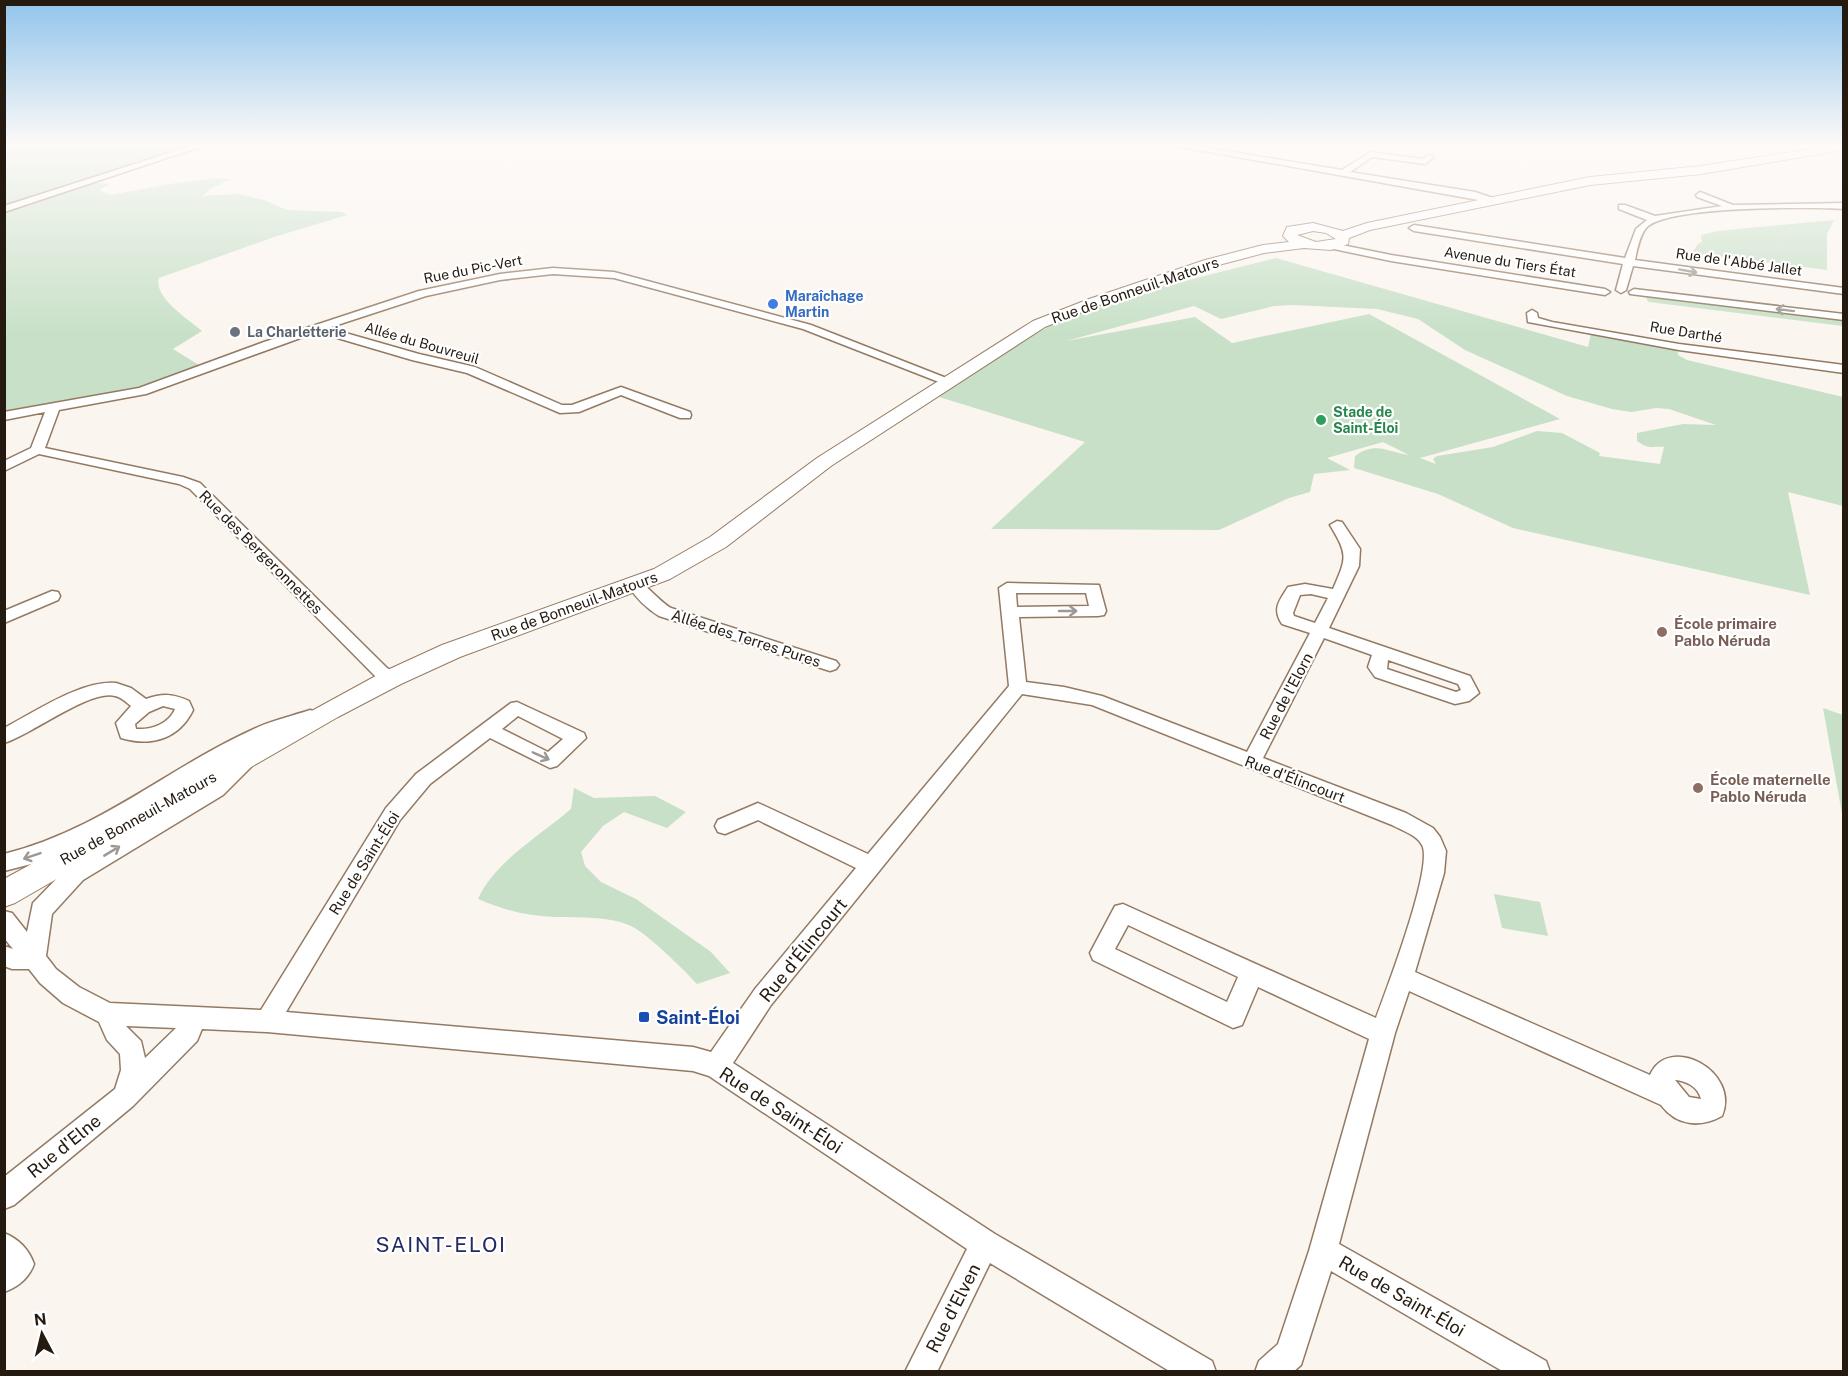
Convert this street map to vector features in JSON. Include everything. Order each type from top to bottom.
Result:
[{"type":"main road","points":[[1326,229],[1367,227],[1461,207]]},
{"type":"main road","points":[[1290,236],[1304,244],[1339,241],[1367,227]]},
{"type":"main road","name":"Rue de Bonneuil-Matours","points":[[1263,249],[1290,236],[1291,231],[1298,228],[1326,229]]},
{"type":"main road","points":[[1326,229],[1339,241]]},
{"type":"main road","name":"Rue de Bonneuil-Matours","points":[[4,894],[328,711],[392,678],[461,647],[662,574],[718,542],[824,462],[994,351],[1061,314],[1210,263],[1263,249],[1304,244]]},
{"type":"street","points":[[1623,207],[1653,219]]},
{"type":"street","points":[[1621,290],[1641,228],[1653,219],[1677,214],[1755,207]]},
{"type":"street","name":"Rue de l'Abbé Jallet","points":[[1414,228],[1692,272],[1844,291]]},
{"type":"street","name":"Avenue du Tiers État","points":[[1339,241],[1375,255],[1605,292]]},
{"type":"street","name":"Rue du Pic-Vert","points":[[4,416],[142,391],[316,328],[423,293],[535,273],[585,272],[623,277],[807,327],[948,381]]},
{"type":"street","points":[[1844,317],[1634,296],[1605,297],[1605,287],[1621,290],[1634,296],[1844,328]]},
{"type":"street","name":"Rue Darthé","points":[[1532,313],[1532,320],[1551,325],[1680,347],[1844,369]]},
{"type":"street","name":"Allée du Bouvreuil","points":[[316,328],[410,356],[471,370],[560,409],[574,409],[621,391],[686,415]]},
{"type":"street","points":[[4,467],[37,450],[53,408]]},
{"type":"street","name":"Rue des Bergeronnettes","points":[[37,450],[183,481],[195,486],[381,672],[392,678]]},
{"type":"street","name":"Rue de l'Elorn","points":[[1251,762],[1338,596],[1353,558],[1352,549],[1337,525]]},
{"type":"street","name":"Allée des Terres Pures","points":[[636,585],[655,607],[665,612],[830,665]]},
{"type":"street","points":[[1010,612],[1098,611],[1093,588],[1007,588],[1018,687]]},
{"type":"street","points":[[1338,596],[1308,588],[1294,591],[1283,609],[1283,614],[1288,620],[1381,654]]},
{"type":"street","points":[[4,618],[52,596]]},
{"type":"street","name":"Rue d'Élincourt","points":[[716,1066],[763,997],[1018,687],[1096,700],[1399,819],[1426,834],[1433,843],[1435,851],[1433,873],[1383,1033],[1323,1251]]},
{"type":"street","points":[[4,736],[95,691],[112,689],[126,692],[143,706]]},
{"type":"street","points":[[4,863],[29,858],[82,836],[262,732],[328,711]]},
{"type":"street","name":"Rue de Saint-Éloi","points":[[267,1021],[393,814],[423,779],[489,730]]},
{"type":"street","points":[[4,956],[12,959],[34,959],[41,910],[75,874],[216,790],[259,750]]},
{"type":"street","points":[[725,826],[758,811],[872,866]]},
{"type":"street","points":[[1252,973],[1233,1017],[1101,953],[1123,913],[1383,1033]]},
{"type":"street","name":"Rue de Saint-Éloi","points":[[4,920],[48,976],[71,995],[108,1014],[267,1021],[693,1059],[716,1066],[985,1244],[1201,1371]]},
{"type":"street","points":[[1402,977],[1669,1096]]},
{"type":"street","name":"Rue d'Elne","points":[[108,1014],[116,1032],[132,1049],[135,1070],[124,1097]]},
{"type":"street","name":"Rue d'Elne","points":[[4,1195],[124,1097],[188,1033],[195,1019]]},
{"type":"street","name":"Rue d'Elven","points":[[920,1371],[985,1244]]},
{"type":"street","points":[[4,1247],[20,1264],[4,1278]]},
{"type":"street","name":"Rue de Saint-Éloi","points":[[1270,1371],[1290,1354],[1323,1251],[1535,1371]]},
{"type":"green space","points":[[17,207],[281,207],[287,210],[342,212],[347,215],[274,237],[159,278],[161,293],[166,300],[202,331],[173,349],[199,365],[142,386],[5,412],[5,211]]},
{"type":"green space","points":[[1834,220],[1827,234],[1827,270],[1692,253],[1702,242],[1701,235],[1718,231]]},
{"type":"green space","points":[[1276,258],[1588,347],[1591,334],[1677,348],[1678,355],[1687,360],[1843,397],[1843,506],[1788,492],[1810,595],[1513,528],[1438,494],[1354,468],[1355,456],[1369,449],[1382,449],[1409,455],[1383,442],[1327,458],[1350,470],[1314,474],[1310,492],[1289,498],[1219,530],[991,529],[1085,442],[939,397],[1027,337],[1117,298]],"holes":[[[1194,306],[1221,319],[1274,306],[1377,309],[1418,319],[1465,350],[1567,396],[1631,412],[1656,408],[1669,409],[1716,425],[1683,424],[1637,433],[1637,441],[1641,444],[1650,447],[1664,447],[1660,464],[1599,456],[1600,453],[1562,433],[1537,431],[1493,447],[1437,456],[1433,459],[1436,464],[1420,458],[1560,419],[1369,314],[1232,343],[1195,317],[1066,341]]]},
{"type":"green space","points":[[1646,295],[1843,319],[1843,326],[1649,302]]},
{"type":"green space","points":[[1823,708],[1843,715],[1843,819]]},
{"type":"green space","points":[[574,788],[594,798],[655,796],[686,812],[667,828],[624,812],[603,826],[581,852],[585,866],[601,882],[636,899],[711,952],[730,973],[697,984],[656,944],[631,926],[605,919],[526,914],[478,899],[485,886],[507,861],[571,809]]},
{"type":"green space","points":[[1494,894],[1540,902],[1548,936],[1502,928]]},
{"type":"place","name":"Maraîchage Martin","points":[[773,304]]},
{"type":"place","name":"La Charletterie","points":[[235,332]]},
{"type":"place","name":"Stade de Saint-Éloi","points":[[1321,420]]},
{"type":"place","name":"École primaire Pablo Néruda","points":[[1662,632]]},
{"type":"place","name":"École maternelle Pablo Néruda","points":[[1698,788]]},
{"type":"place","name":"Saint-Éloi","points":[[644,1017]]},
{"type":"district","name":"SAINT-ELOI","points":[[441,1244]]}]
